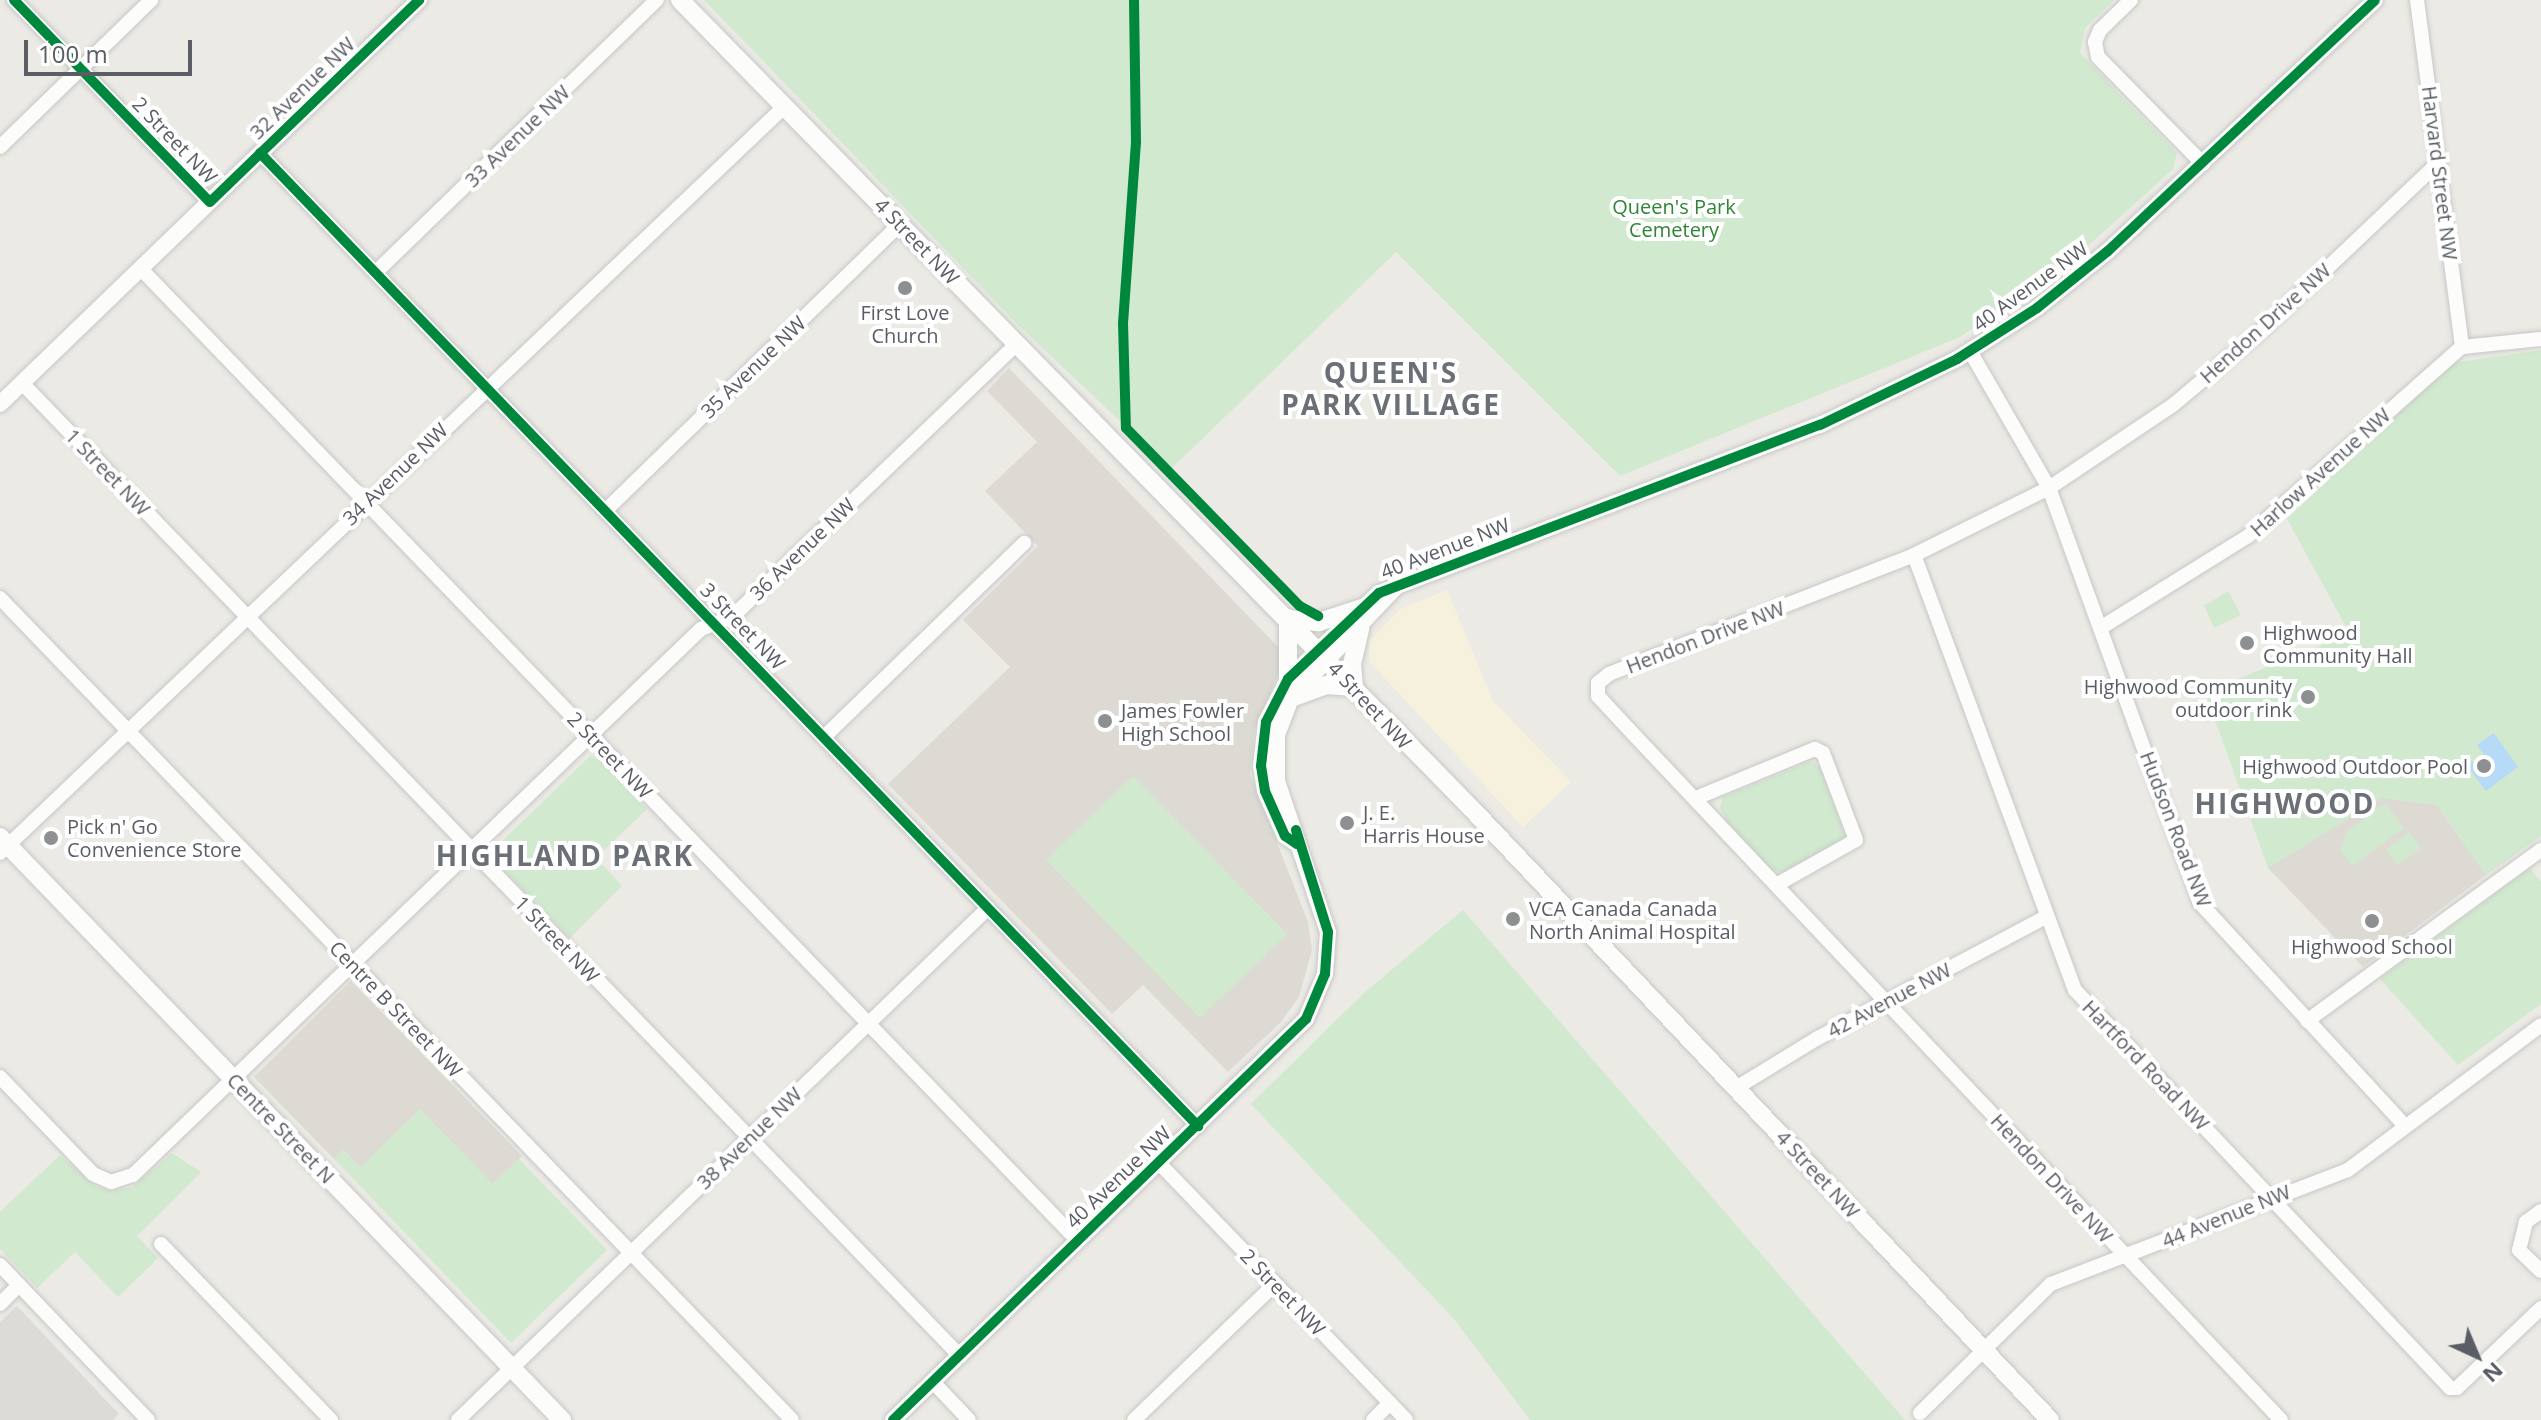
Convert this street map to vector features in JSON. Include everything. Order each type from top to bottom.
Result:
[{"type":"main road","name":"4 Street NW","points":[[680,0],[1323,654],[2050,1420]]},
{"type":"main road","points":[[1288,679],[1288,618],[1319,622],[1362,608]]},
{"type":"main road","points":[[1291,698],[1326,685],[1354,687],[1352,664],[1360,628]]},
{"type":"main road","name":"Centre Street N","points":[[3,845],[234,1079],[562,1420]]},
{"type":"street","name":"2 Street NW","points":[[14,0],[210,202]]},
{"type":"street","points":[[0,147],[151,0]]},
{"type":"street","name":"32 Avenue NW","points":[[0,403],[419,0]]},
{"type":"street","name":"33 Avenue NW","points":[[376,272],[657,0]]},
{"type":"street","points":[[2131,0],[2095,42],[2098,57],[2203,164]]},
{"type":"street","name":"40 Avenue NW","points":[[893,1420],[1297,1030],[1320,991],[1328,961],[1327,921],[1297,844],[1275,766],[1277,735],[1291,698],[1362,608],[1379,593],[1820,425],[1970,351],[2072,281],[2203,164],[2375,0]]},
{"type":"street","name":"Harvard Street NW","points":[[2417,0],[2462,347]]},
{"type":"street","name":"34 Avenue NW","points":[[3,845],[128,731],[366,501],[785,106]]},
{"type":"street","name":"3 Street NW","points":[[260,153],[1198,1126]]},
{"type":"street","name":"Hendon Drive NW","points":[[2281,1420],[1598,696],[1598,683],[1609,674],[1914,555],[2049,488],[2173,405],[2262,330],[2439,162]]},
{"type":"street","name":"35 Avenue NW","points":[[606,510],[900,224]]},
{"type":"street","name":"2 Street NW","points":[[141,269],[1078,1241]]},
{"type":"street","points":[[2462,347],[2541,339]]},
{"type":"street","name":"36 Avenue NW","points":[[0,1077],[93,1174],[111,1182],[133,1175],[701,629],[732,617],[1018,343]]},
{"type":"street","name":"Harlow Avenue NW","points":[[2102,627],[2248,536],[2462,347]]},
{"type":"street","name":"Hudson Road NW","points":[[1970,351],[2049,488],[2200,903],[2404,1125]]},
{"type":"street","name":"1 Street NW","points":[[22,383],[960,1356]]},
{"type":"street","points":[[824,737],[1024,543]]},
{"type":"street","name":"Hartford Road NW","points":[[1914,555],[2075,990],[2450,1388],[2457,1388],[2541,1308]]},
{"type":"street","name":"40 Avenue NW","points":[[1297,844],[1285,836],[1261,766],[1266,722],[1288,679],[1360,628],[1396,587]]},
{"type":"street","name":"Centre B Street NW","points":[[0,598],[792,1420]]},
{"type":"street","points":[[1696,798],[1815,749],[1823,753],[1856,840],[1778,884]]},
{"type":"street","points":[[2307,1021],[2541,850]]},
{"type":"street","name":"38 Avenue NW","points":[[458,1420],[988,908]]},
{"type":"street","name":"42 Avenue NW","points":[[1736,1088],[1886,1002],[2046,917]]},
{"type":"street","name":"44 Avenue NW","points":[[1920,1413],[2051,1284],[2348,1170],[2541,1025]]},
{"type":"street","name":"2 Street NW","points":[[1159,1163],[1406,1420]]},
{"type":"street","points":[[2541,1211],[2526,1222],[2519,1250],[2541,1271]]},
{"type":"street","points":[[161,1244],[331,1420]]},
{"type":"street","points":[[0,1265],[141,1418]]},
{"type":"street","points":[[1134,1420],[1275,1284]]},
{"type":"street","points":[[0,1304],[19,1285]]},
{"type":"street","points":[[933,1382],[969,1420]]},
{"type":"street","points":[[1373,1420],[1390,1403]]},
{"type":"shaded area","name":"James Fowler High School","points":[[1009,368],[1281,650],[1280,670],[1254,730],[1250,774],[1308,922],[1312,950],[1299,997],[1281,1022],[1228,1072],[1143,985],[1112,1014],[888,784],[1010,667],[963,620],[1038,546],[985,491],[1037,442],[987,391]]},
{"type":"shaded area","points":[[1447,590],[1493,701],[1571,782],[1523,827],[1369,661],[1369,641],[1400,609]]},
{"type":"shaded area","name":"Highwood School","points":[[2381,798],[2437,805],[2486,875],[2363,967],[2268,868]]},
{"type":"shaded area","points":[[351,981],[522,1156],[493,1184],[360,1167],[343,1150],[334,1159],[254,1077]]},
{"type":"shaded area","points":[[17,1306],[119,1414],[113,1420],[0,1420],[0,1322]]},
{"type":"green space","name":"Queen's Park Cemetery","points":[[704,0],[2114,0],[2085,28],[2080,53],[2177,153],[2173,169],[2067,265],[1960,337],[1620,476],[1396,252],[1171,469],[1017,324]]},
{"type":"green space","points":[[2541,350],[2541,836],[2486,875],[2437,805],[2381,798],[2268,868],[2205,692],[2350,634],[2287,519],[2452,363]]},
{"type":"green space","points":[[2228,591],[2241,615],[2214,628],[2204,606]]},
{"type":"green space","points":[[590,756],[601,760],[647,809],[596,858],[622,886],[570,938],[500,866],[496,847]]},
{"type":"green space","points":[[1811,761],[1820,767],[1845,836],[1843,842],[1788,872],[1772,871],[1728,823],[1720,808],[1723,797]]},
{"type":"green space","points":[[1133,776],[1287,934],[1200,1018],[1046,860]]},
{"type":"green space","points":[[2385,803],[2404,828],[2352,866],[2341,851],[2346,832]]},
{"type":"green space","points":[[2409,832],[2421,848],[2397,865],[2386,850]]},
{"type":"green space","points":[[2530,868],[2541,882],[2541,1004],[2458,1065],[2380,979]]},
{"type":"green space","points":[[1463,910],[1905,1420],[1530,1420],[1454,1319],[1251,1104],[1364,993]]},
{"type":"green space","points":[[420,1109],[493,1184],[519,1159],[607,1250],[511,1343],[334,1159],[343,1150],[361,1167]]},
{"type":"green space","points":[[172,1153],[201,1172],[137,1236],[158,1258],[118,1297],[75,1252],[37,1288],[0,1249],[0,1212],[60,1155],[95,1186],[110,1191],[132,1187]]},
{"type":"water","points":[[2494,733],[2518,767],[2486,791],[2467,766],[2476,760],[2486,774],[2494,769],[2477,745]]},
{"type":"cycle path","points":[[14,0],[210,202],[419,0]]},
{"type":"cycle path","points":[[1134,0],[1136,142],[1123,323],[1126,428],[1300,606],[1318,616]]},
{"type":"cycle path","points":[[1297,844],[1285,836],[1265,791],[1261,766],[1266,722],[1288,679],[1379,593],[1820,425],[1957,359],[2037,308],[2108,251],[2375,0]]},
{"type":"cycle path","points":[[260,153],[1198,1126]]},
{"type":"cycle path","points":[[893,1420],[1306,1019],[1325,974],[1328,932],[1296,830]]},
{"type":"place","name":"First Love Church","points":[[905,288]]},
{"type":"place","name":"Highwood Community Hall","points":[[2247,643]]},
{"type":"place","name":"Highwood Community outdoor rink","points":[[2308,697]]},
{"type":"place","name":"James Fowler High School","points":[[1105,721]]},
{"type":"place","name":"Highwood Outdoor Pool","points":[[2484,766]]},
{"type":"place","name":"J. E. Harris House","points":[[1347,823]]},
{"type":"place","name":"Pick n' Go Convenience Store","points":[[51,838]]},
{"type":"place","name":"VCA Canada Canada North Animal Hospital","points":[[1513,919]]},
{"type":"place","name":"Highwood School","points":[[2372,921]]},
{"type":"district","name":"QUEEN'S PARK VILLAGE","points":[[1391,388]]},
{"type":"district","name":"HIGHWOOD","points":[[2285,803]]},
{"type":"district","name":"HIGHLAND PARK","points":[[565,855]]}]
